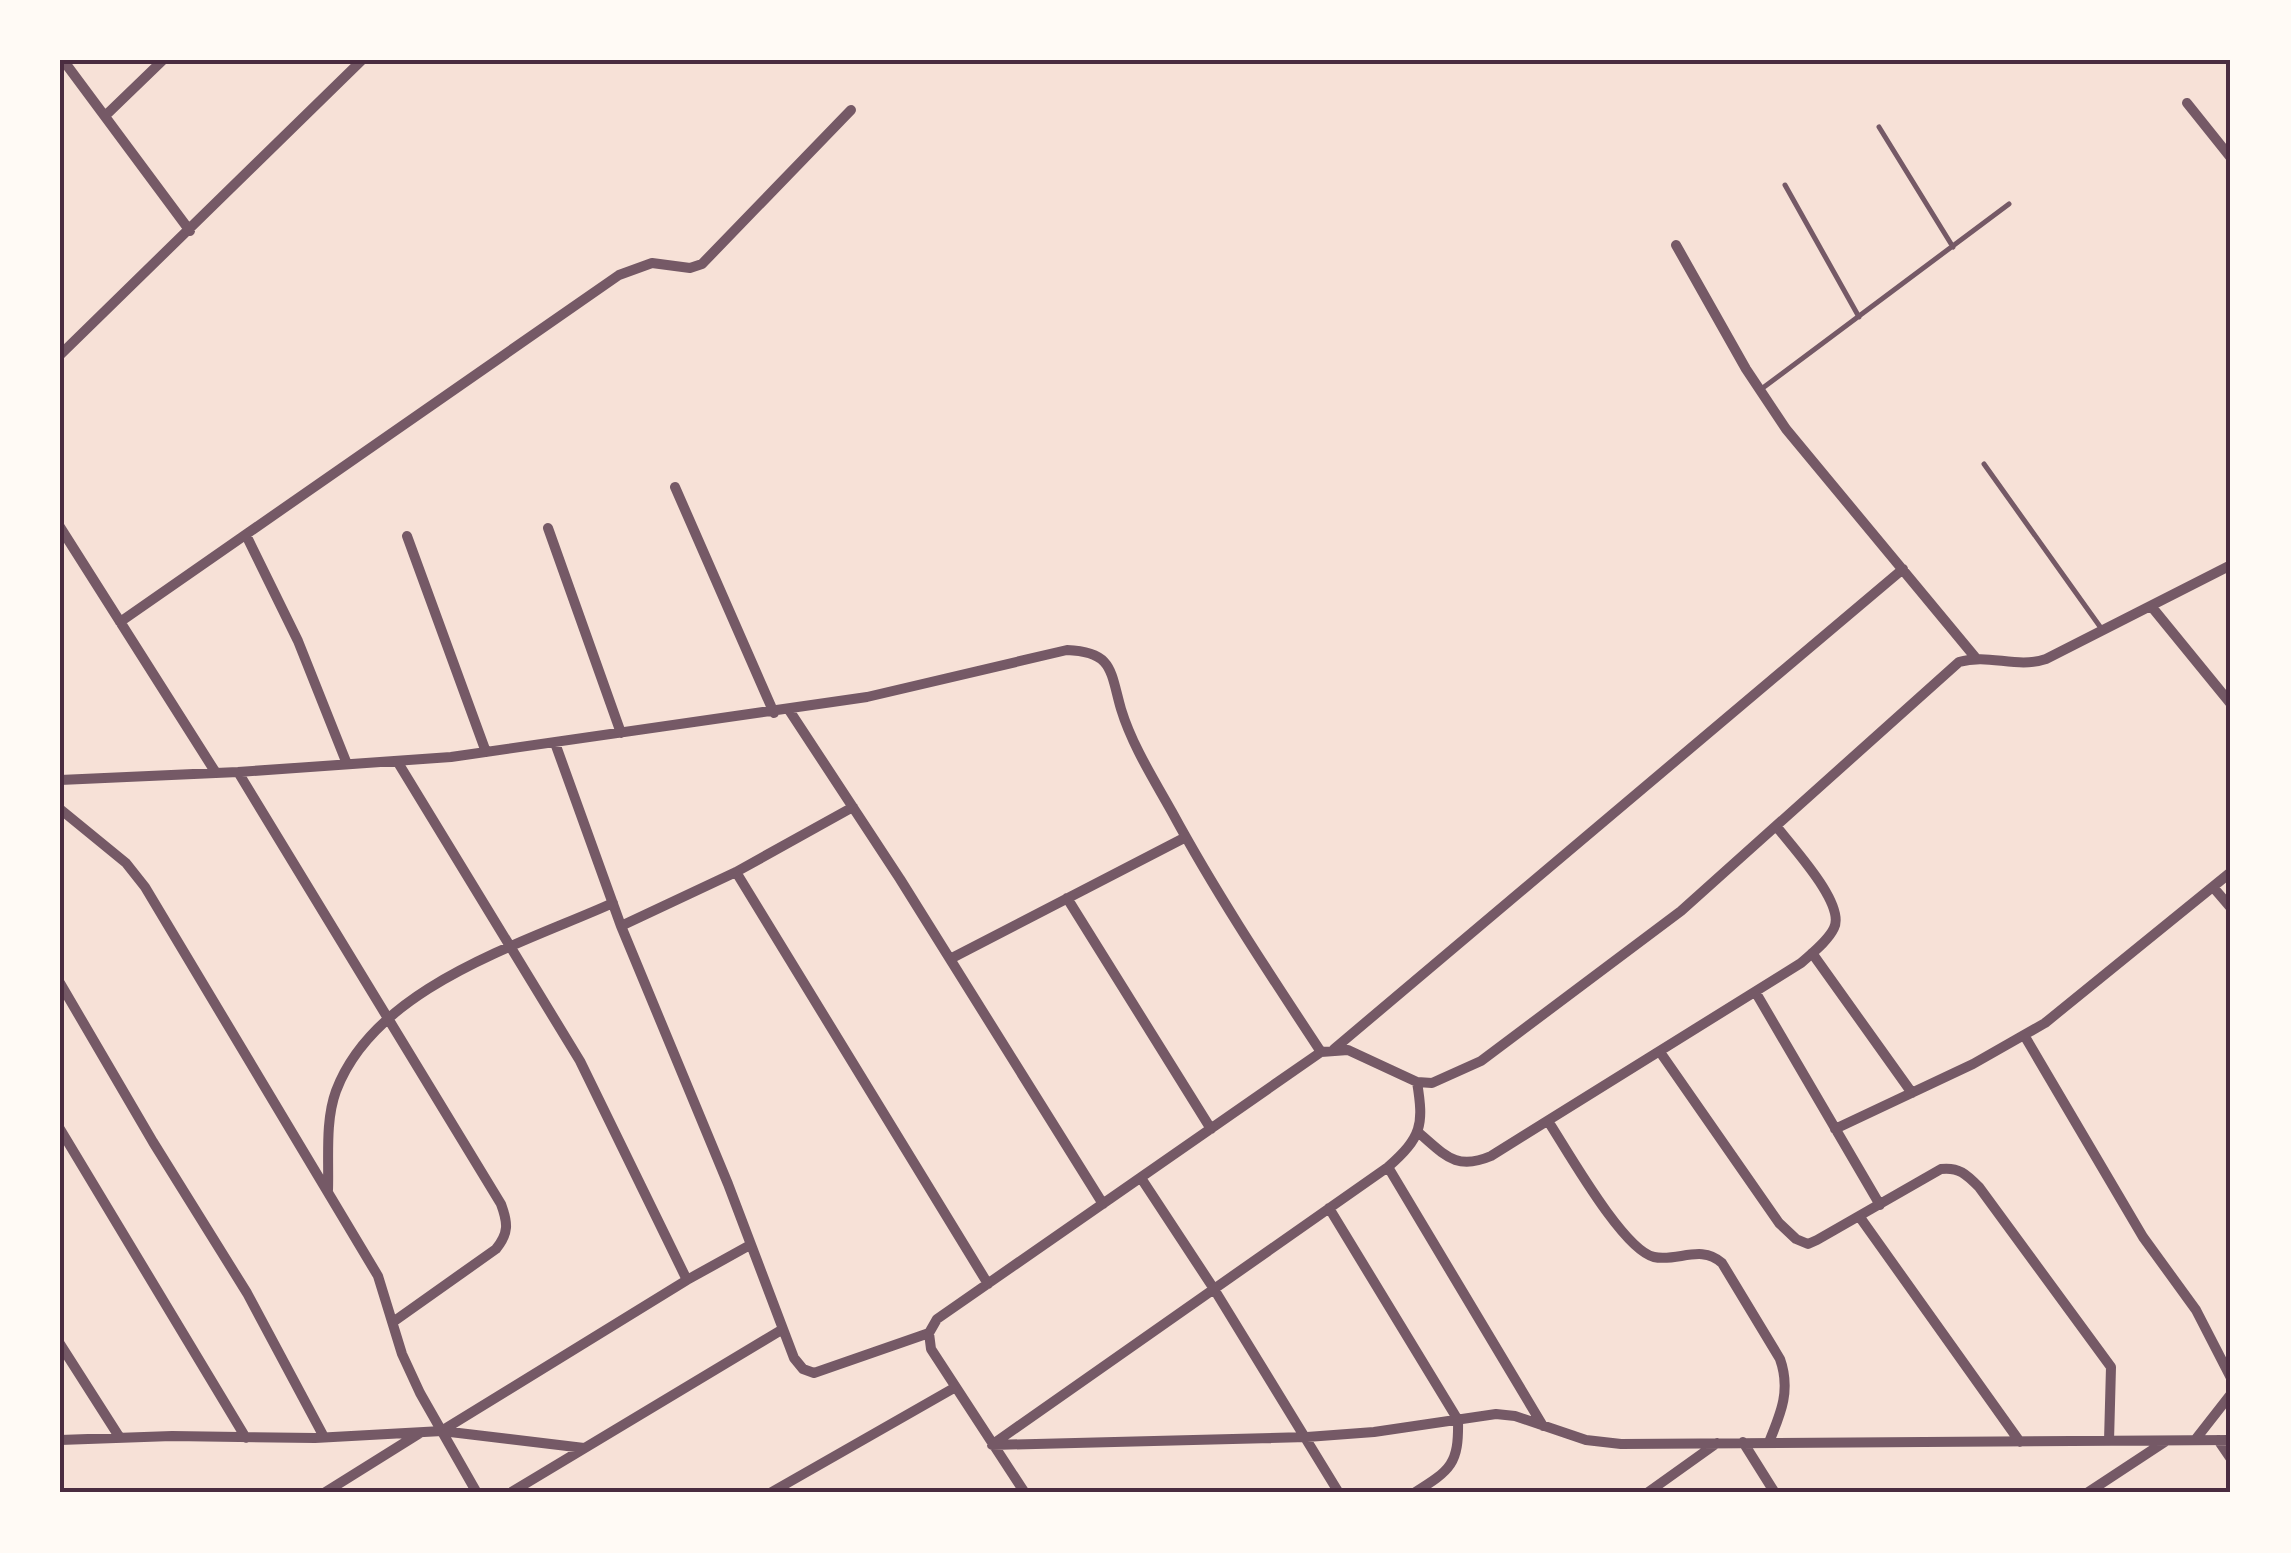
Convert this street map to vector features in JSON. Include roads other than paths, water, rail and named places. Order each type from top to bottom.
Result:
[{"type":"street","points":[[63,60],[190,231]]},
{"type":"street","points":[[105,116],[163,60]]},
{"type":"street","points":[[60,355],[362,60]]},
{"type":"street","points":[[2187,103],[2231,158]]},
{"type":"street","points":[[120,622],[619,275],[652,263],[690,268],[702,264],[851,110]]},
{"type":"street","points":[[1676,245],[1786,429],[1975,657]]},
{"type":"street","points":[[676,486],[774,712]]},
{"type":"street","points":[[60,527],[216,773]]},
{"type":"street","points":[[548,528],[622,733]]},
{"type":"street","points":[[246,535],[298,641],[347,764]]},
{"type":"street","points":[[407,536],[486,752]]},
{"type":"street","points":[[554,743],[621,926],[794,1358],[803,1369],[814,1373],[928,1333],[937,1319],[1321,1052],[1348,1050],[1417,1082],[1432,1083],[1481,1061],[1681,911],[1959,662],[1975,657],[2029,665],[2231,565]]},
{"type":"street","points":[[1334,1049],[1902,569]]},
{"type":"street","points":[[2151,606],[2231,704]]},
{"type":"street","points":[[60,780],[238,772],[486,752],[867,697],[1067,650],[1088,651],[1102,656],[1110,668],[1128,732],[1215,890],[1321,1052]]},
{"type":"street","points":[[789,710],[1103,1204]]},
{"type":"street","points":[[398,761],[580,1060],[687,1280]]},
{"type":"street","points":[[238,772],[501,1204],[508,1223],[506,1236],[496,1249],[393,1322]]},
{"type":"street","points":[[621,926],[736,872],[853,807]]},
{"type":"street","points":[[60,809],[126,863],[145,887],[378,1276],[402,1354],[477,1493]]},
{"type":"street","points":[[1418,1133],[1447,1157],[1460,1163],[1474,1163],[1786,975],[1812,953],[1833,930],[1837,917],[1834,906],[1777,827]]},
{"type":"street","points":[[950,959],[1186,837]]},
{"type":"street","points":[[736,872],[988,1284]]},
{"type":"street","points":[[1835,1129],[2024,1035],[2069,1005],[2231,872]]},
{"type":"street","points":[[2213,887],[2231,908]]},
{"type":"street","points":[[1067,898],[1211,1129]]},
{"type":"street","points":[[328,1191],[334,1094],[358,1047],[378,1026],[436,981],[613,903]]},
{"type":"street","points":[[1812,953],[1912,1093]]},
{"type":"street","points":[[60,983],[248,1293],[324,1437]]},
{"type":"street","points":[[1756,993],[1880,1205]]},
{"type":"street","points":[[2024,1035],[2143,1238],[2196,1310],[2231,1378]]},
{"type":"street","points":[[1660,1052],[1788,1233],[1808,1244],[1941,1169],[1955,1168],[1979,1186],[2110,1366],[2109,1441]]},
{"type":"street","points":[[992,1445],[1388,1166],[1418,1133],[1422,1115],[1417,1082]]},
{"type":"street","points":[[1548,1121],[1631,1244],[1654,1257],[1702,1253],[1713,1255],[1722,1263],[1785,1372],[1784,1404],[1769,1442]]},
{"type":"street","points":[[60,1129],[246,1438]]},
{"type":"street","points":[[1388,1166],[1543,1426]]},
{"type":"street","points":[[1140,1178],[1214,1289],[1339,1493]]},
{"type":"street","points":[[1329,1208],[1458,1420],[1455,1460],[1448,1470],[1414,1493]]},
{"type":"street","points":[[1859,1216],[2020,1442]]},
{"type":"street","points":[[442,1431],[750,1244]]},
{"type":"street","points":[[510,1493],[783,1329]]},
{"type":"street","points":[[928,1333],[931,1349],[954,1388],[1025,1493]]},
{"type":"street","points":[[60,1344],[120,1438]]},
{"type":"street","points":[[770,1493],[954,1388]]},
{"type":"street","points":[[2195,1440],[2231,1394]]},
{"type":"street","points":[[992,1445],[1307,1437],[1374,1432],[1496,1414],[1515,1416],[1586,1440],[1621,1444],[2231,1440]]},
{"type":"street","points":[[61,1441],[442,1431],[584,1448]]},
{"type":"street","points":[[324,1493],[421,1432]]},
{"type":"street","points":[[2218,1440],[2231,1458]]},
{"type":"street","points":[[2087,1493],[2167,1441]]},
{"type":"street","points":[[1647,1493],[1718,1442]]},
{"type":"street","points":[[1743,1442],[1775,1493]]},
{"type":"lane","points":[[1879,126],[1953,246]]},
{"type":"lane","points":[[1784,184],[1859,317]]},
{"type":"lane","points":[[1760,390],[2009,204]]},
{"type":"lane","points":[[1984,464],[2103,630]]}]
